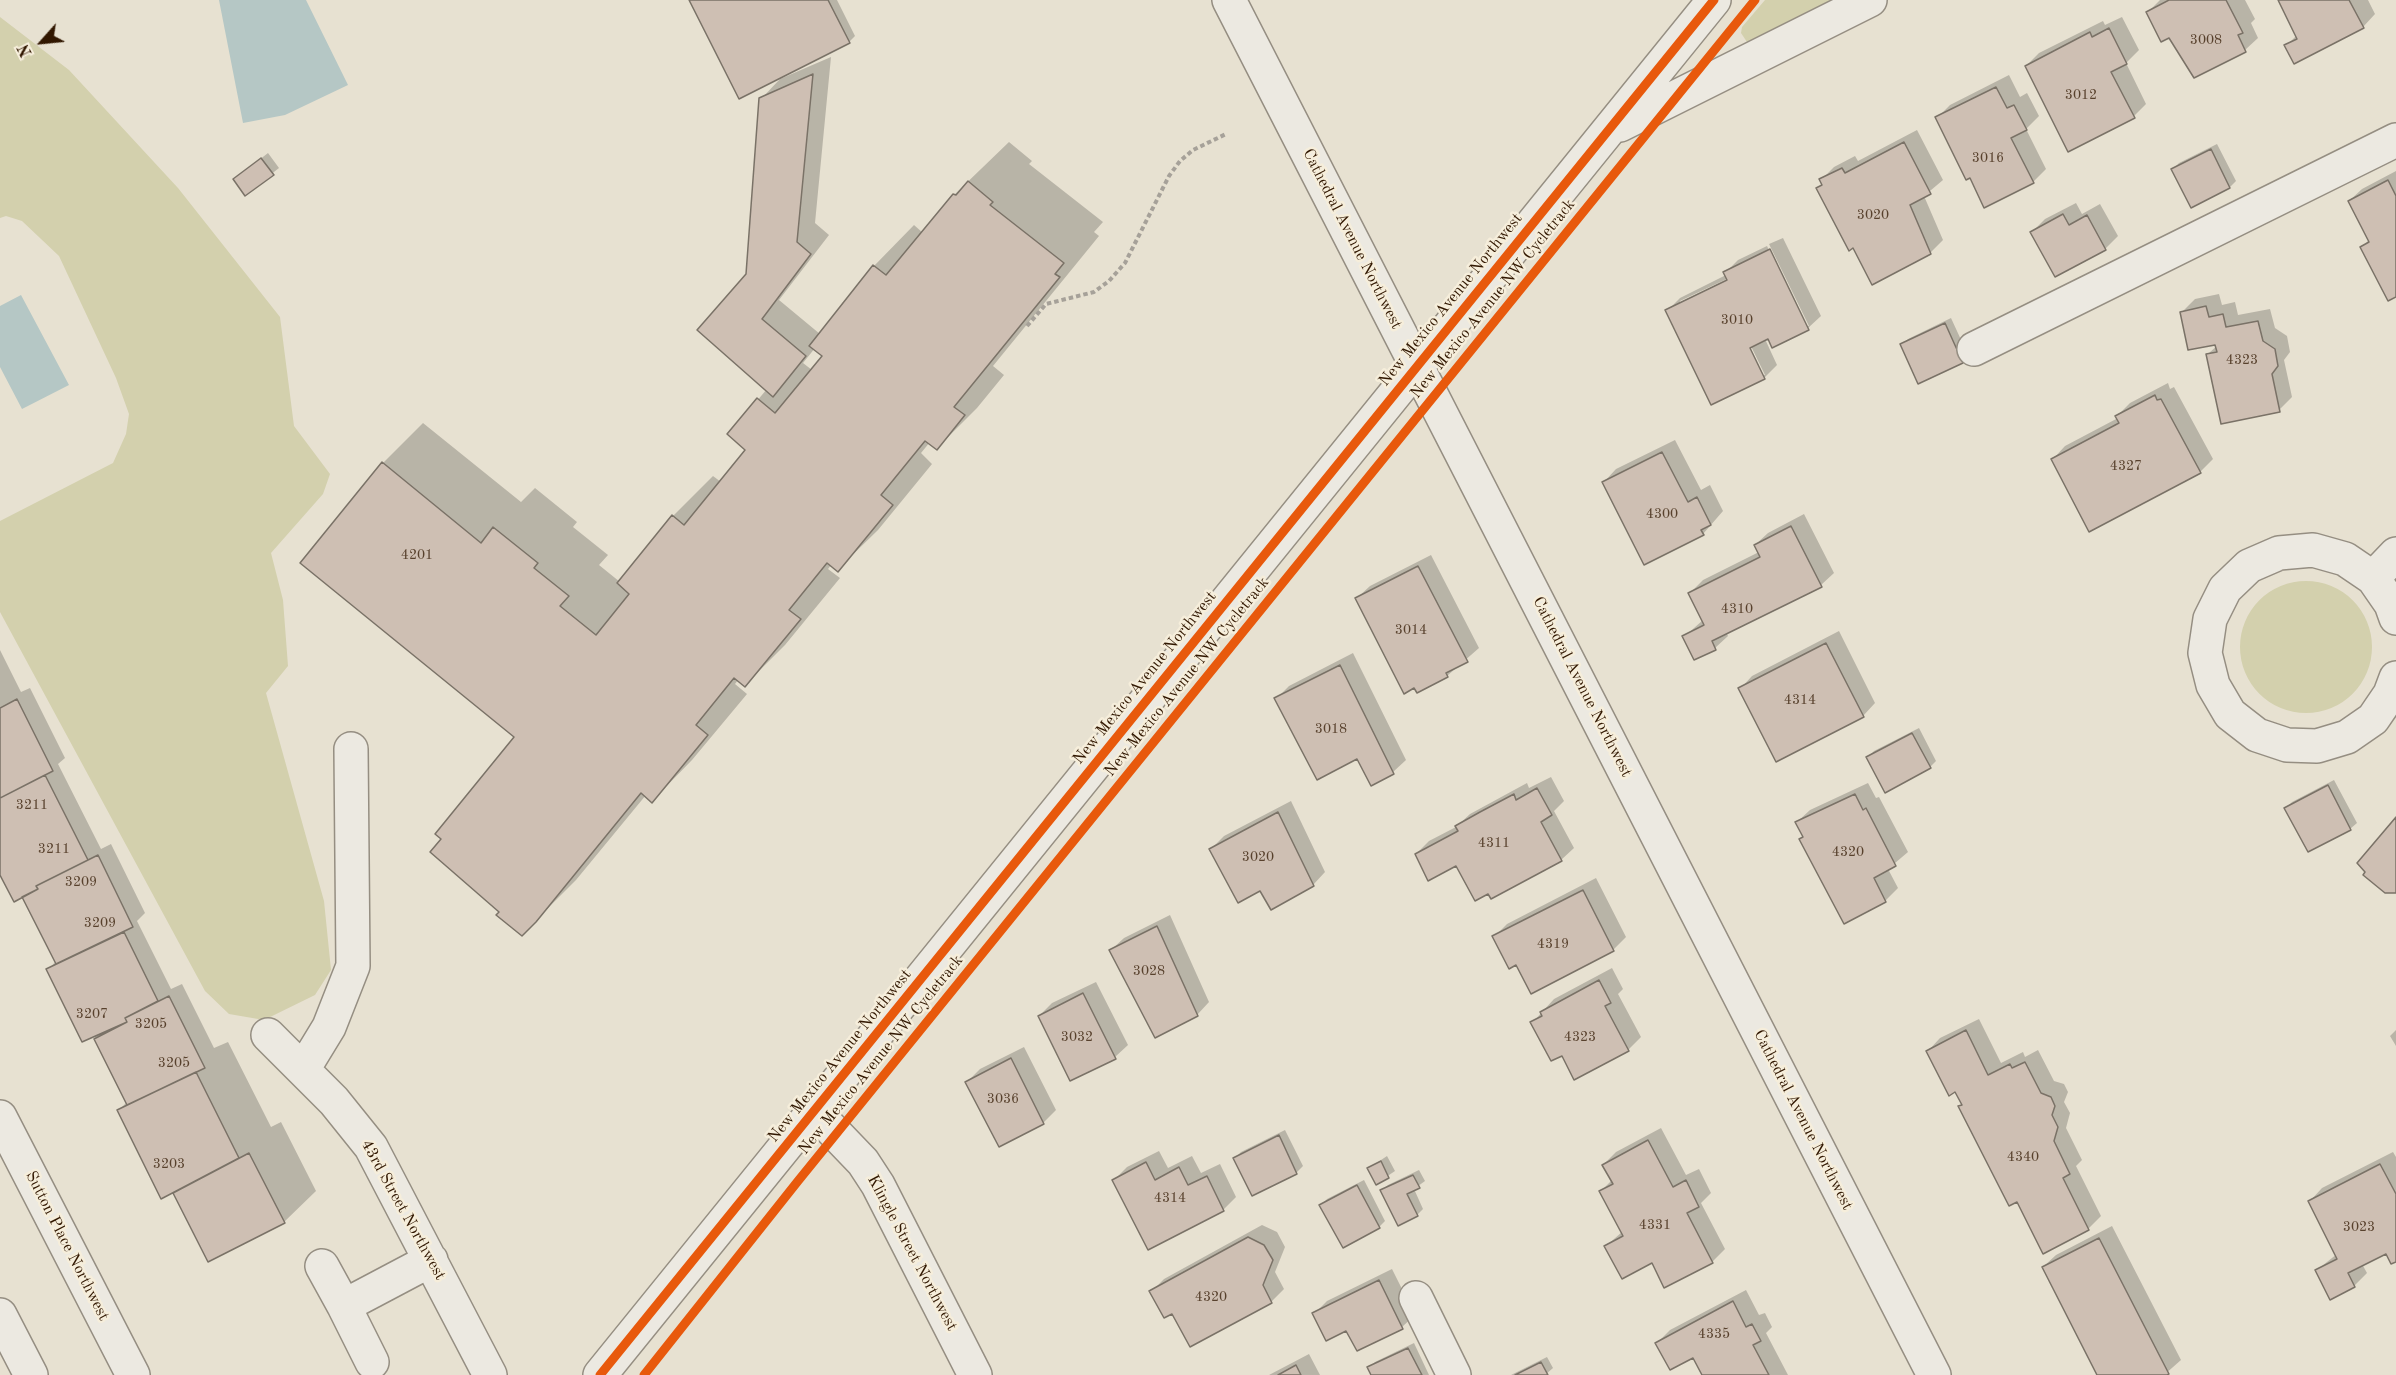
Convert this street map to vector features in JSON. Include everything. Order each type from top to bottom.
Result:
[{"type":"street","name":"Cathedral Avenue Northwest","points":[[1229,0],[1934,1375]]},
{"type":"street","name":"New Mexico Avenue Northwest","points":[[600,1375],[1714,0]]},
{"type":"street","points":[[1610,130],[1870,0]]},
{"type":"street","points":[[1974,349],[2396,140]]},
{"type":"street","points":[[2396,618],[2391,604],[2373,578],[2345,559],[2313,550],[2279,553],[2249,566],[2225,589],[2210,619],[2205,653],[2213,686],[2230,714],[2257,735],[2287,746],[2317,746],[2347,737],[2373,719],[2391,694],[2396,678]]},
{"type":"street","points":[[2373,578],[2396,555]]},
{"type":"street","points":[[304,1068],[329,1027],[353,966],[351,749]]},
{"type":"street","name":"43rd Street Northwest","points":[[268,1035],[304,1068],[371,1147],[490,1375]]},
{"type":"street","name":"Klingle Street Northwest","points":[[814,1111],[856,1155],[878,1185],[975,1375]]},
{"type":"street","name":"Sutton Place Northwest","points":[[0,1117],[133,1375]]},
{"type":"street","points":[[344,1306],[431,1260]]},
{"type":"street","points":[[322,1266],[372,1362]]},
{"type":"street","points":[[1416,1299],[1454,1375]]},
{"type":"street","points":[[0,1315],[31,1375]]},
{"type":"path","points":[[1027,326],[1046,304],[1094,292],[1109,281],[1125,263],[1169,176],[1180,161],[1193,150],[1226,134]]},
{"type":"shaded area","points":[[219,0],[306,0],[348,85],[285,115],[243,123]]},
{"type":"shaded area","points":[[1765,0],[1834,0],[1747,42],[1741,33],[1742,27]]},
{"type":"shaded area","points":[[0,17],[69,70],[178,188],[280,317],[294,426],[330,474],[323,494],[271,553],[283,600],[288,666],[266,693],[324,901],[331,970],[315,995],[264,1020],[229,1014],[205,991],[0,612],[0,521],[113,463],[126,434],[129,414],[116,378],[59,256],[22,221],[6,216],[0,218]]},
{"type":"shaded area","points":[[21,295],[69,385],[22,409],[0,367],[0,306]]},
{"type":"shaded area","points":[[2306,581],[2331,586],[2353,600],[2367,622],[2372,647],[2367,672],[2353,694],[2331,708],[2306,713],[2281,708],[2259,694],[2245,672],[2240,647],[2245,622],[2259,600],[2281,586]]},
{"type":"building","points":[[689,0],[828,0],[850,43],[739,99]]},
{"type":"building","points":[[2169,0],[2226,0],[2243,33],[2238,35],[2246,52],[2194,78],[2169,38],[2161,42],[2146,12]]},
{"type":"building","points":[[2278,0],[2349,0],[2364,28],[2294,64],[2284,45],[2297,39]]},
{"type":"building","points":[[2109,28],[2127,64],[2111,72],[2135,118],[2068,152],[2025,66],[2090,32],[2092,37]]},
{"type":"building","points":[[813,74],[797,242],[811,254],[762,319],[806,356],[773,397],[697,330],[746,274],[759,98]]},
{"type":"building","points":[[1996,87],[2007,108],[2014,105],[2027,130],[2011,138],[2034,183],[1984,208],[1970,178],[1966,180],[1935,117]]},
{"type":"building","points":[[1904,142],[1931,194],[1910,205],[1931,254],[1872,285],[1853,248],[1849,251],[1816,188],[1822,185],[1819,179],[1842,168],[1845,173]]},
{"type":"building","points":[[2211,149],[2230,188],[2191,208],[2171,169]]},
{"type":"building","points":[[261,158],[274,175],[245,196],[233,179]]},
{"type":"building","points":[[2388,180],[2396,196],[2396,297],[2388,301],[2360,247],[2369,242],[2348,201]]},
{"type":"building","points":[[968,181],[993,202],[990,205],[1064,263],[1055,274],[1060,277],[954,407],[965,415],[937,450],[925,441],[881,495],[893,505],[838,572],[827,563],[789,610],[801,619],[745,687],[734,678],[696,725],[708,735],[652,803],[641,793],[536,922],[522,936],[496,915],[499,912],[430,852],[441,839],[435,834],[514,737],[300,563],[382,462],[481,543],[493,527],[538,563],[534,568],[569,596],[560,606],[596,635],[629,594],[617,583],[672,515],[684,525],[745,450],[727,434],[757,398],[775,413],[822,356],[809,346],[873,265],[886,275],[953,194],[956,195]]},
{"type":"building","points":[[2063,214],[2069,225],[2087,215],[2106,250],[2055,277],[2030,232]]},
{"type":"building","points":[[1770,249],[1809,330],[1772,348],[1768,339],[1750,348],[1765,379],[1711,405],[1665,310],[1727,280],[1723,272]]},
{"type":"building","points":[[2206,306],[2209,317],[2223,314],[2226,327],[2258,321],[2263,341],[2275,349],[2278,366],[2272,374],[2280,412],[2221,424],[2206,354],[2217,352],[2215,345],[2188,350],[2180,312]]},
{"type":"building","points":[[1945,323],[1963,363],[1918,384],[1900,344]]},
{"type":"building","points":[[2155,395],[2157,400],[2161,399],[2201,473],[2089,532],[2051,459],[2119,423],[2115,416]]},
{"type":"building","points":[[1662,452],[1688,502],[1697,497],[1711,525],[1701,530],[1704,535],[1644,565],[1602,482]]},
{"type":"building","points":[[1791,526],[1822,587],[1712,641],[1716,650],[1694,660],[1682,636],[1704,625],[1688,593],[1760,557],[1754,545]]},
{"type":"building","points":[[1418,566],[1468,662],[1446,673],[1448,677],[1417,693],[1414,688],[1404,694],[1355,598]]},
{"type":"building","points":[[1826,643],[1864,717],[1776,762],[1738,688]]},
{"type":"building","points":[[1340,665],[1394,774],[1371,786],[1357,759],[1317,780],[1274,698]]},
{"type":"building","points":[[17,699],[53,771],[0,798],[0,708]]},
{"type":"building","points":[[1912,733],[1931,768],[1885,793],[1866,757]]},
{"type":"building","points":[[45,775],[88,860],[36,886],[38,889],[14,902],[0,875],[0,798]]},
{"type":"building","points":[[2328,785],[2351,830],[2308,852],[2284,808]]},
{"type":"building","points":[[1537,788],[1552,815],[1541,822],[1562,861],[1491,899],[1488,894],[1475,901],[1456,866],[1428,881],[1415,854],[1458,831],[1455,826],[1480,812],[1514,794],[1516,800]]},
{"type":"building","points":[[1855,794],[1863,810],[1866,808],[1896,866],[1874,878],[1886,902],[1844,924],[1799,839],[1803,837],[1795,822]]},
{"type":"building","points":[[1278,812],[1314,886],[1271,910],[1260,891],[1238,903],[1209,849]]},
{"type":"building","points":[[2396,817],[2396,893],[2385,893],[2363,875],[2365,872],[2357,863]]},
{"type":"building","points":[[98,855],[133,927],[56,964],[22,897],[38,889],[36,886]]},
{"type":"building","points":[[1583,890],[1614,951],[1531,994],[1516,965],[1509,969],[1492,936]]},
{"type":"building","points":[[1157,926],[1198,1016],[1155,1038],[1109,950]]},
{"type":"building","points":[[124,932],[158,1001],[125,1018],[127,1022],[82,1042],[46,969]]},
{"type":"building","points":[[1599,980],[1611,1003],[1605,1006],[1629,1051],[1574,1080],[1562,1056],[1551,1061],[1530,1022],[1542,1016],[1540,1012]]},
{"type":"building","points":[[1083,993],[1116,1059],[1070,1081],[1038,1016]]},
{"type":"building","points":[[169,996],[205,1068],[127,1105],[94,1039],[127,1022],[125,1018]]},
{"type":"building","points":[[1966,1030],[1988,1075],[2010,1064],[2012,1068],[2025,1062],[2041,1093],[2051,1097],[2055,1106],[2052,1115],[2058,1127],[2054,1141],[2070,1174],[2063,1178],[2089,1230],[2043,1254],[2017,1202],[2009,1206],[1958,1106],[1962,1105],[1955,1092],[1949,1096],[1926,1051]]},
{"type":"building","points":[[1011,1058],[1044,1124],[999,1147],[965,1082]]},
{"type":"building","points":[[196,1072],[239,1158],[161,1199],[117,1110]]},
{"type":"building","points":[[1279,1135],[1297,1174],[1252,1196],[1233,1158]]},
{"type":"building","points":[[1648,1140],[1673,1187],[1686,1180],[1699,1207],[1687,1213],[1713,1263],[1664,1288],[1652,1263],[1622,1279],[1604,1246],[1623,1236],[1599,1191],[1613,1184],[1602,1165]]},
{"type":"building","points":[[249,1153],[285,1223],[208,1262],[173,1193]]},
{"type":"building","points":[[1381,1161],[1389,1178],[1376,1185],[1367,1168]]},
{"type":"building","points":[[1146,1162],[1155,1180],[1179,1167],[1188,1185],[1207,1176],[1224,1211],[1148,1250],[1112,1180]]},
{"type":"building","points":[[2380,1164],[2396,1194],[2396,1262],[2391,1264],[2386,1254],[2348,1273],[2355,1287],[2330,1300],[2315,1270],[2337,1259],[2308,1201]]},
{"type":"building","points":[[1413,1175],[1420,1188],[1407,1194],[1418,1216],[1398,1226],[1380,1190]]},
{"type":"building","points":[[1357,1185],[1380,1228],[1343,1248],[1319,1205]]},
{"type":"building","points":[[1248,1237],[1264,1245],[1273,1260],[1263,1285],[1272,1303],[1190,1347],[1172,1314],[1164,1318],[1149,1291]]},
{"type":"building","points":[[2099,1238],[2169,1374],[2097,1375],[2042,1267]]},
{"type":"building","points":[[1379,1280],[1403,1329],[1357,1351],[1346,1331],[1326,1341],[1312,1313]]},
{"type":"building","points":[[1733,1301],[1746,1327],[1752,1324],[1761,1341],[1753,1345],[1769,1375],[1702,1375],[1693,1358],[1670,1370],[1655,1343]]},
{"type":"building","points":[[1408,1348],[1422,1375],[1371,1375],[1367,1367]]},
{"type":"building","points":[[1541,1362],[1548,1375],[1515,1375]]},
{"type":"building","points":[[1296,1365],[1301,1375],[1278,1375]]},
{"type":"cycle path","name":"New Mexico Avenue NW Cycletrack","points":[[600,1375],[1714,0]]},
{"type":"cycle path","name":"New Mexico Avenue NW Cycletrack","points":[[644,1375],[798,1181],[1755,0]]}]
